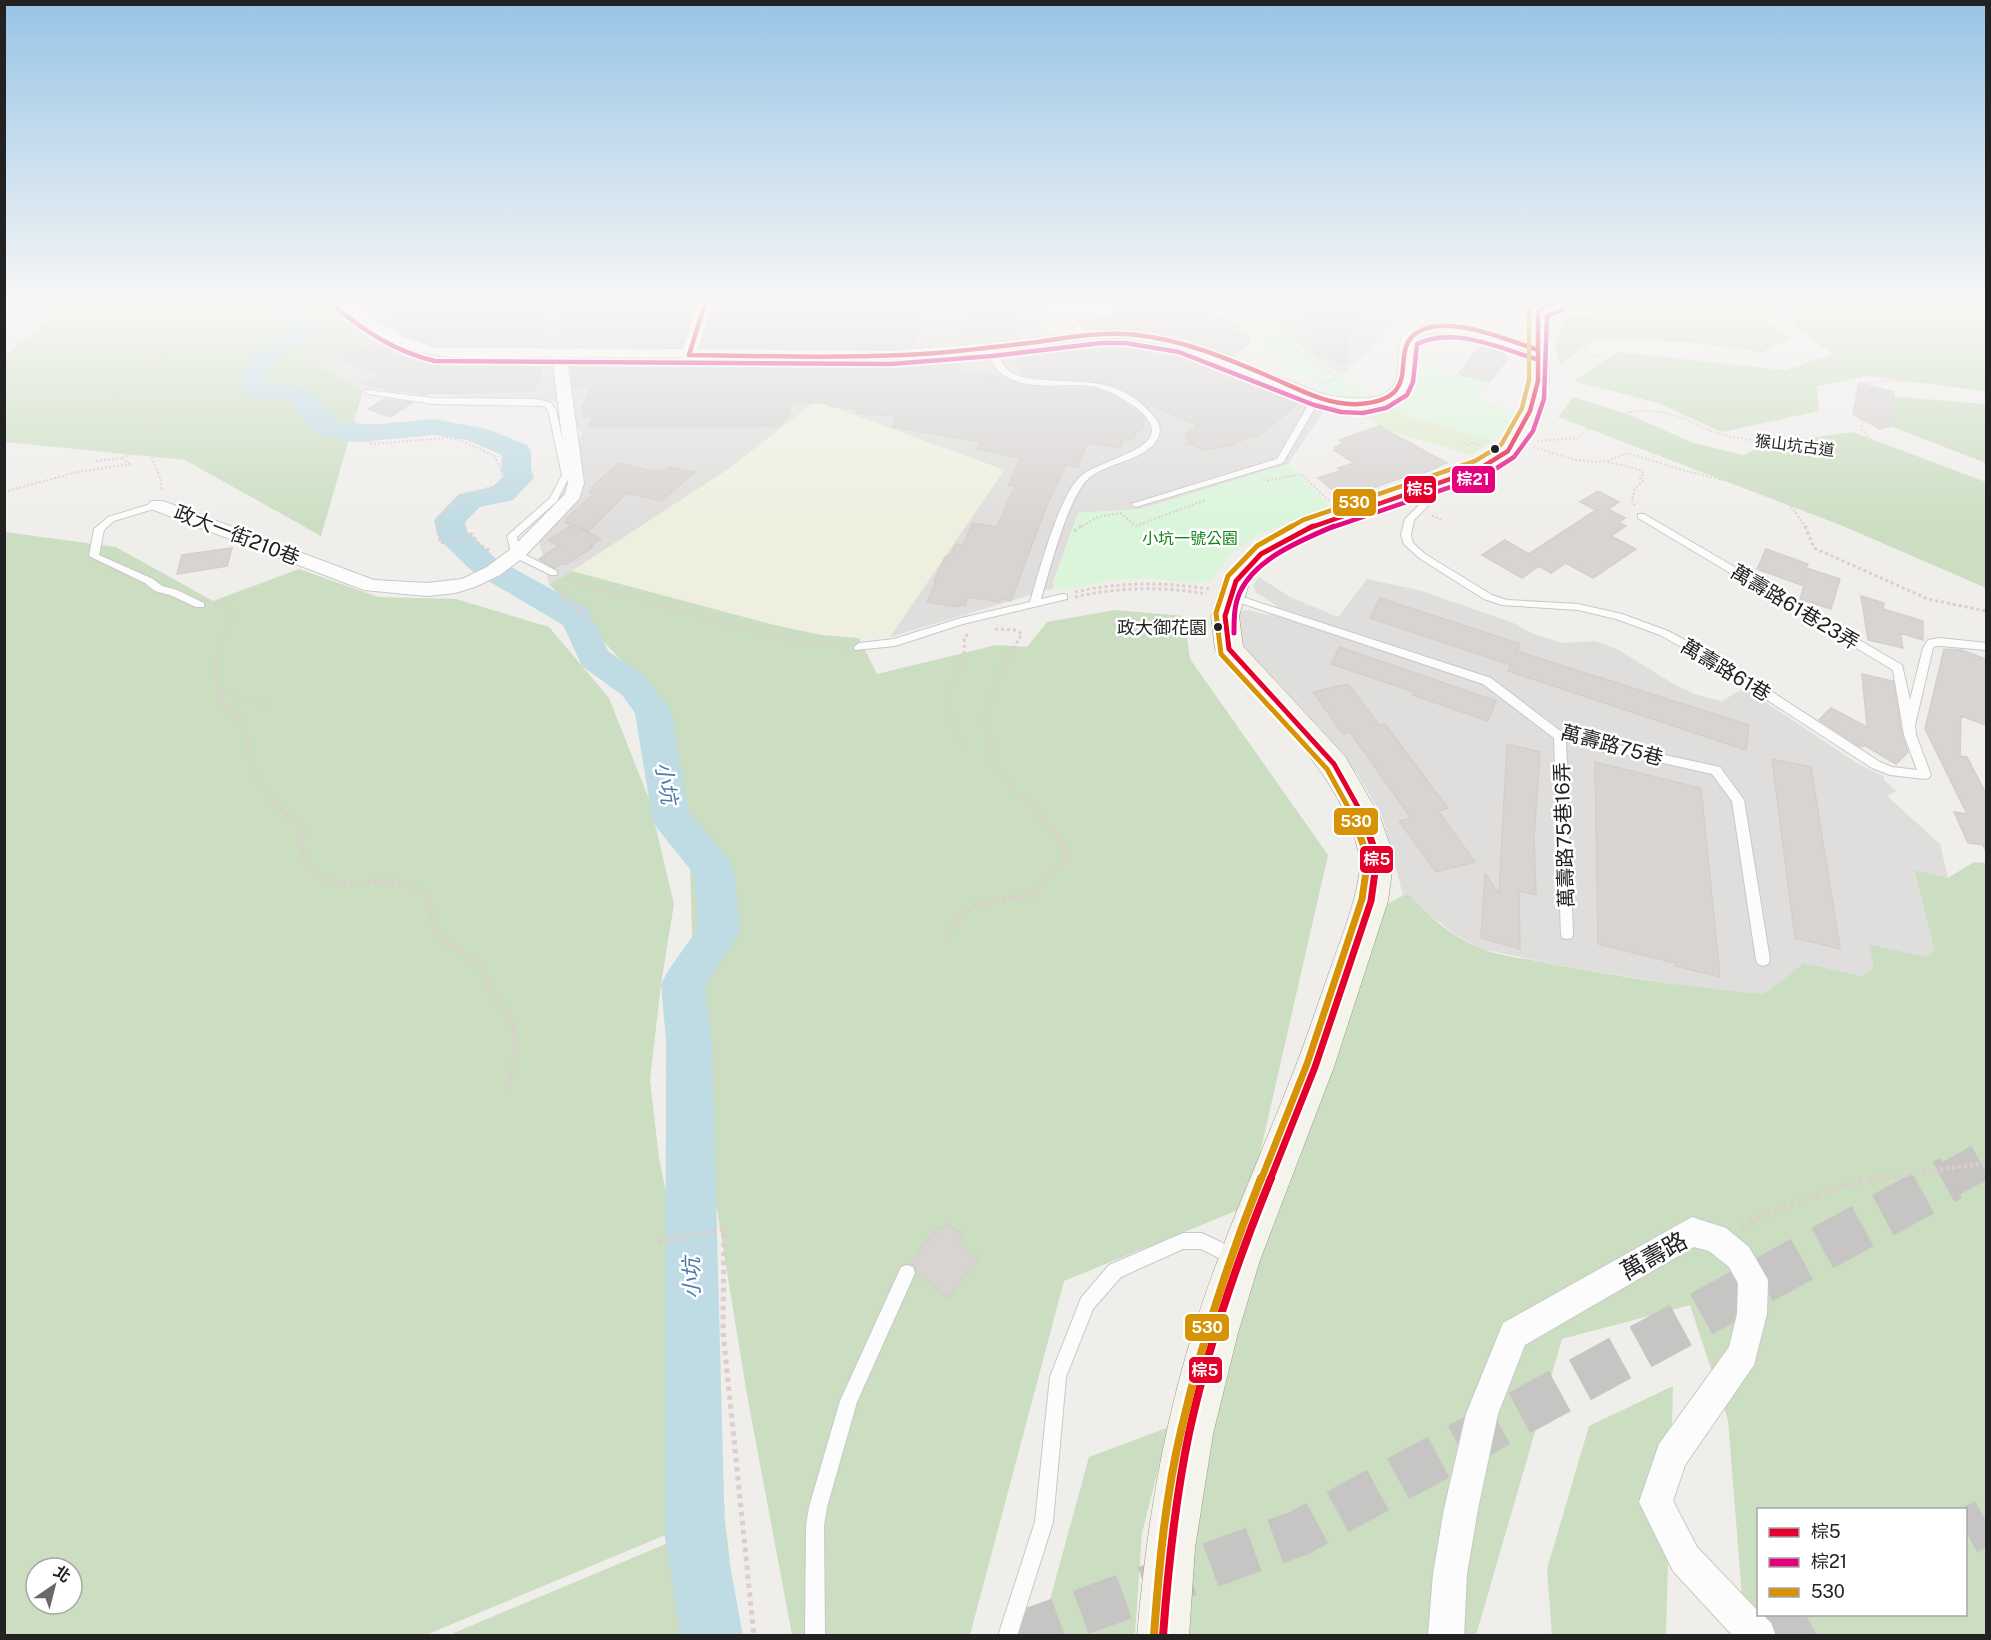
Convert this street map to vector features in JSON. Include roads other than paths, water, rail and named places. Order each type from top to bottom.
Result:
[{"type":"street","points":[[512,557],[573,495],[576,483],[562,377]]},
{"type":"street","points":[[1264,377],[1317,397],[1352,404],[1374,403],[1391,397],[1400,389],[1404,377]]},
{"type":"street","points":[[1163,1635],[1170,1548],[1189,1434],[1215,1333],[1238,1260],[1315,1067],[1371,901],[1377,857],[1364,817],[1334,764],[1229,649],[1225,616],[1218,593],[1236,581],[1248,566],[1281,542],[1306,529],[1496,460],[1508,451],[1516,439],[1536,394],[1537,377]]},
{"type":"street","name":"政大一街210巷","points":[[158,505],[371,586],[437,589],[484,577],[512,557]]},
{"type":"street","name":"萬壽路","points":[[1446,1635],[1450,1574],[1461,1509],[1482,1414],[1514,1334],[1692,1232],[1716,1238],[1739,1257],[1753,1281],[1752,1314],[1743,1353],[1671,1456],[1656,1502],[1685,1559],[1758,1635]]},
{"type":"lane","points":[[1018,377],[1028,380],[1083,383],[1107,388],[1144,410],[1152,418],[1156,428],[1155,436],[1150,444],[1139,452],[1107,464],[1084,478],[1071,496],[1034,604]]},
{"type":"lane","points":[[369,392],[432,401],[547,404],[552,410],[566,475],[554,499],[512,536],[512,557],[554,573]]},
{"type":"lane","points":[[1136,504],[1280,461],[1317,397]]},
{"type":"lane","name":"萬壽路61巷","points":[[1439,482],[1433,496],[1410,519],[1406,535],[1410,544],[1422,556],[1488,597],[1506,603],[1578,607],[1640,623],[1664,633],[1719,663],[1876,765],[1890,771],[1925,775],[1910,735],[1909,725],[1928,648],[1932,642],[1986,646]]},
{"type":"lane","name":"政大一街210巷","points":[[158,505],[111,519],[99,529],[94,556],[149,581],[159,589],[173,592],[200,605]]},
{"type":"lane","name":"萬壽路61巷23弄","points":[[1641,516],[1898,668],[1909,725]]},
{"type":"lane","name":"萬壽路75巷","points":[[1218,593],[1487,681],[1560,736],[1716,770],[1738,800],[1763,960]]},
{"type":"lane","points":[[859,647],[895,642],[961,621],[1063,597]]},
{"type":"lane","name":"萬壽路75巷16弄","points":[[1560,736],[1567,934]]},
{"type":"lane","points":[[1007,1635],[1044,1522],[1058,1377],[1087,1304],[1115,1271],[1184,1241],[1202,1241],[1238,1260]]},
{"type":"lane","points":[[815,1635],[815,1526],[818,1507],[849,1401],[907,1273]]},
{"type":"waterway","name":"小坑","points":[[255,377],[254,389],[298,395],[304,398],[313,416],[326,427],[342,432],[359,434],[416,428],[446,428],[477,434],[517,451],[516,469],[519,478],[502,494],[470,500],[449,520],[452,534],[484,565],[577,618],[594,658],[634,686],[653,710],[671,817],[714,869],[719,931],[683,984],[689,1040],[695,1538],[712,1636]]},
{"type":"tunnel","points":[[1948,1180],[1986,1159]]},
{"type":"tunnel","points":[[1016,1636],[1299,1533],[1951,1178]]},
{"type":"tunnel","points":[[1967,1531],[1986,1521]]},
{"type":"tunnel","points":[[1765,1636],[1802,1616]]},
{"type":"place","name":"政大御花園","points":[[1218,627]]},
{"type":"park label","name":"小坑一號公園","points":[[1190,538]]}]
